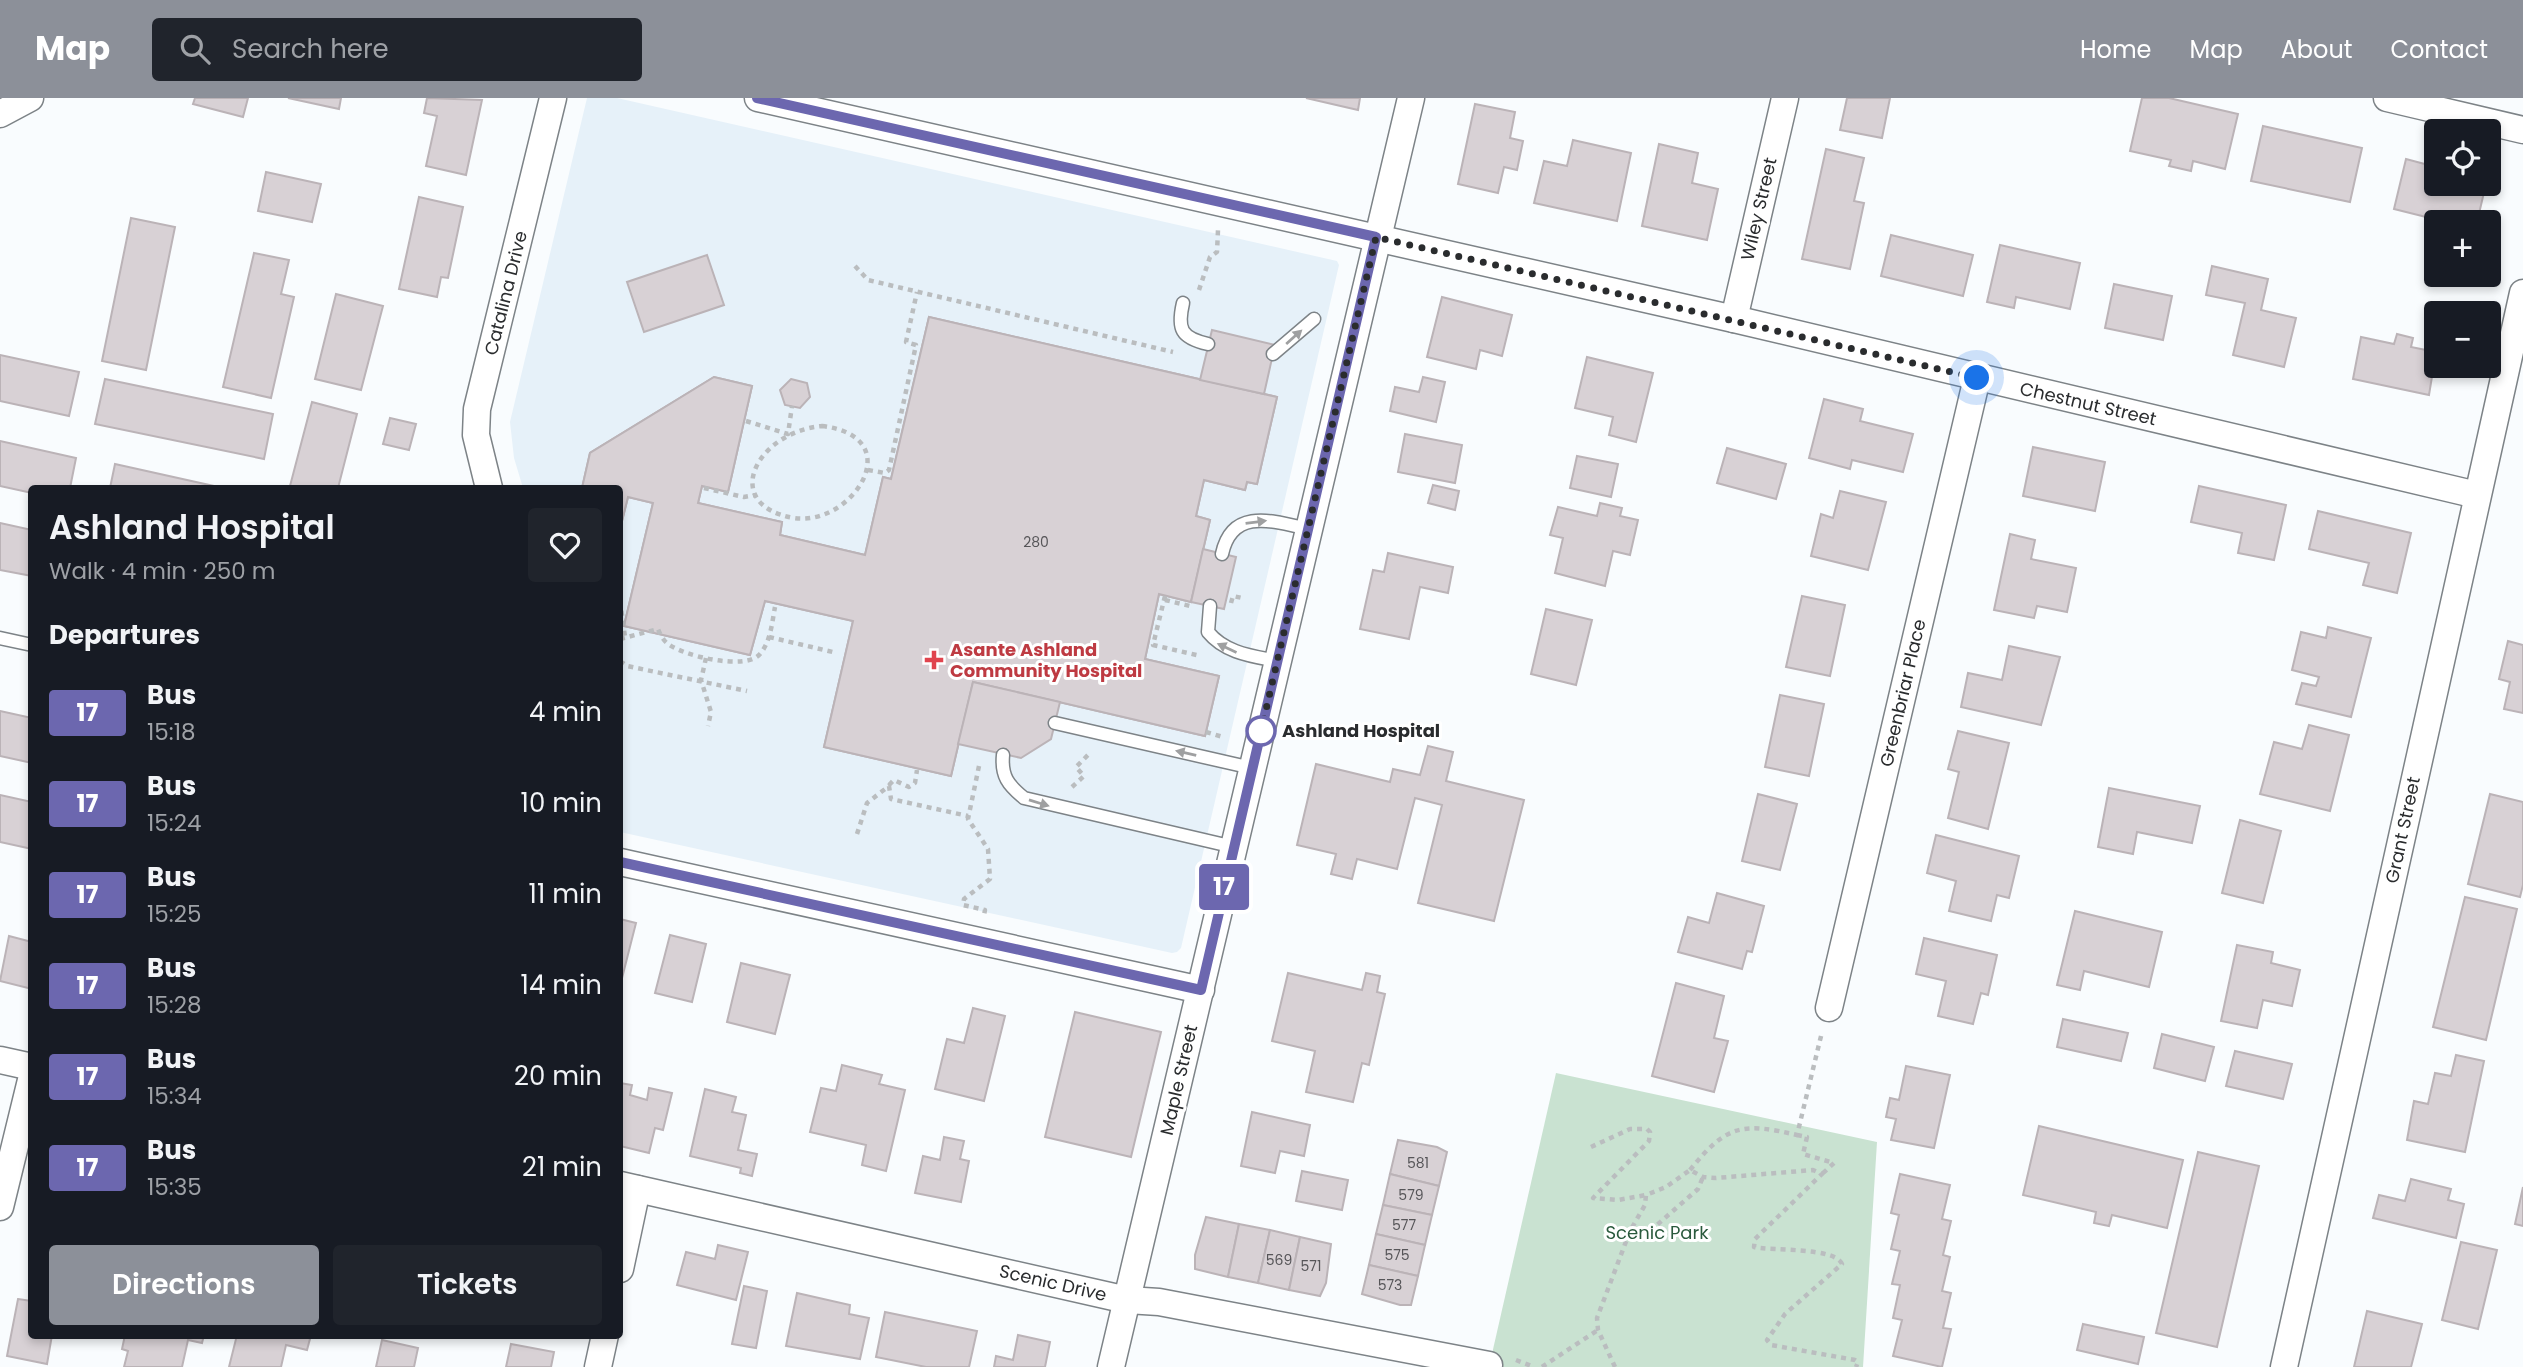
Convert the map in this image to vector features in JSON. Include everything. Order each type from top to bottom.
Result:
[{"type":"street","points":[[0,114],[30,98]]},
{"type":"street","name":"Catalina Drive","points":[[488,485],[476,435],[477,409],[553,98]]},
{"type":"street","name":"Chestnut Street","points":[[758,98],[1734,319],[2477,495]]},
{"type":"street","name":"Maple Street","points":[[1111,1367],[1411,98]]},
{"type":"street","name":"Wiley Street","points":[[1734,319],[1785,98]]},
{"type":"street","points":[[2387,98],[2523,130]]},
{"type":"street","name":"Grant Street","points":[[2284,1367],[2523,293]]},
{"type":"street","name":"Greenbriar Place","points":[[1829,1008],[1977,378]]},
{"type":"street","points":[[623,863],[1201,990]]},
{"type":"street","points":[[0,1060],[28,1066]]},
{"type":"street","points":[[0,1207],[28,1092]]},
{"type":"street","points":[[623,1238],[628,1187]]},
{"type":"street","name":"Scenic Drive","points":[[628,1187],[1127,1300],[1159,1302],[1489,1365]]},
{"type":"street","points":[[598,1367],[604,1339]]},
{"type":"lane","points":[[1183,303],[1180,331],[1186,338],[1208,344]]},
{"type":"lane","points":[[1273,354],[1314,319]]},
{"type":"lane","points":[[1222,554],[1225,539],[1236,526],[1254,520],[1308,529]]},
{"type":"lane","points":[[1210,606],[1208,632],[1217,643],[1238,653],[1277,661]]},
{"type":"lane","points":[[0,638],[28,644]]},
{"type":"lane","points":[[1055,723],[1252,768]]},
{"type":"lane","points":[[1003,754],[1002,769],[1008,785],[1024,798],[1234,847]]},
{"type":"path","points":[[1210,257],[1217,251],[1218,230]]},
{"type":"path","points":[[855,266],[868,281],[1179,354]]},
{"type":"path","points":[[868,470],[885,473],[889,470],[916,345],[906,342],[917,292]]},
{"type":"path","points":[[788,434],[792,406]]},
{"type":"path","points":[[746,421],[788,434]]},
{"type":"path","points":[[804,428],[839,428],[856,437],[868,452],[868,470],[859,488],[845,502],[813,516],[796,518],[766,507],[756,495],[753,476],[759,458],[788,434],[804,428]]},
{"type":"path","points":[[704,488],[744,497],[756,495]]},
{"type":"path","points":[[1166,599],[1153,645],[1207,657]]},
{"type":"path","points":[[623,638],[658,629],[665,642],[673,647],[706,658],[743,662],[754,659],[761,653],[769,637],[775,607]]},
{"type":"path","points":[[769,637],[837,653]]},
{"type":"path","points":[[706,658],[701,680],[711,712],[708,726]]},
{"type":"path","points":[[623,663],[747,691]]},
{"type":"path","points":[[1061,808],[1064,794],[1084,776],[1076,766],[1106,734]]},
{"type":"path","points":[[980,763],[968,816],[988,849],[990,878],[964,899],[963,905],[980,909]]},
{"type":"path","points":[[857,834],[867,803],[894,780],[909,787],[915,783],[917,771]]},
{"type":"path","points":[[889,786],[891,799],[968,816]]},
{"type":"path","points":[[1797,1135],[1829,1008]]},
{"type":"path","points":[[1591,1147],[1630,1129],[1647,1129],[1650,1132],[1649,1141],[1593,1198],[1618,1200],[1646,1195],[1666,1187],[1690,1170],[1710,1144],[1744,1127],[1759,1126],[1807,1137],[1803,1154],[1834,1163],[1755,1239],[1754,1247],[1808,1252],[1837,1258],[1842,1264],[1785,1314],[1768,1340],[1771,1345],[1854,1360],[1858,1362],[1856,1367]]},
{"type":"path","points":[[1690,1170],[1703,1177],[1745,1177],[1813,1170],[1822,1175]]},
{"type":"path","points":[[1630,1231],[1650,1231],[1699,1189],[1703,1177]]},
{"type":"path","points":[[1615,1367],[1598,1329],[1597,1318],[1630,1231],[1645,1205],[1646,1195]]},
{"type":"path","points":[[1542,1367],[1598,1329]]},
{"type":"shaded area","name":"Asante Ashland Community Hospital","points":[[587,98],[617,98],[1337,261],[1339,265],[1181,948],[1172,953],[623,833],[623,485],[522,485],[514,458],[510,422]]},
{"type":"green space","name":"Scenic Park","points":[[1556,1073],[1877,1142],[1863,1367],[1489,1367]]},
{"type":"building","points":[[195,98],[248,98],[243,117],[193,104]]},
{"type":"building","points":[[288,98],[341,98],[339,109]]},
{"type":"building","points":[[427,98],[482,100],[466,175],[426,166],[437,116],[424,113]]},
{"type":"building","points":[[1306,98],[1360,98],[1358,110]]},
{"type":"building","points":[[1847,98],[1890,98],[1882,138],[1840,130]]},
{"type":"building","points":[[2142,98],[2169,98],[2238,114],[2225,169],[2193,161],[2191,171],[2169,166],[2171,160],[2130,151]]},
{"type":"building","points":[[1475,104],[1515,112],[1510,138],[1523,141],[1517,170],[1504,167],[1498,193],[1458,184]]},
{"type":"building","points":[[2263,126],[2362,148],[2350,202],[2251,181]]},
{"type":"building","points":[[1573,140],[1631,153],[1617,221],[1534,203],[1544,161],[1567,166]]},
{"type":"building","points":[[1659,144],[1698,153],[1692,183],[1718,189],[1707,240],[1642,226]]},
{"type":"building","points":[[1826,149],[1864,158],[1854,201],[1864,203],[1850,269],[1802,259]]},
{"type":"building","points":[[2406,159],[2424,164],[2424,196],[2483,196],[2480,210],[2424,210],[2424,216],[2394,209]]},
{"type":"building","points":[[266,172],[321,184],[312,222],[258,211]]},
{"type":"building","points":[[419,197],[463,207],[448,278],[441,277],[437,297],[399,289]]},
{"type":"building","points":[[131,218],[175,227],[146,370],[102,361]]},
{"type":"building","points":[[1891,235],[1973,255],[1963,296],[1881,276]]},
{"type":"building","points":[[2000,245],[2080,263],[2070,309],[2016,297],[2014,308],[1987,302]]},
{"type":"building","points":[[254,253],[289,260],[281,294],[294,297],[271,398],[223,387]]},
{"type":"building","points":[[707,255],[724,305],[644,332],[627,282]]},
{"type":"building","points":[[2212,266],[2268,279],[2261,310],[2296,318],[2284,367],[2233,355],[2245,303],[2206,295]]},
{"type":"building","points":[[2114,284],[2172,296],[2163,340],[2105,328]]},
{"type":"building","points":[[336,294],[383,306],[361,390],[315,379]]},
{"type":"building","points":[[1442,297],[1512,315],[1502,356],[1480,350],[1476,369],[1427,357]]},
{"type":"building","points":[[929,317],[1277,397],[1257,484],[1247,482],[1245,490],[1204,480],[1196,516],[1210,520],[1191,602],[1159,594],[1145,659],[1219,676],[1205,736],[973,682],[951,776],[824,747],[853,621],[765,601],[750,655],[624,626],[653,503],[628,497],[623,517],[623,485],[583,485],[590,453],[714,377],[752,386],[728,492],[702,486],[698,503],[782,522],[780,535],[865,555],[883,477],[891,479]],"holes":[[[917,642],[948,649],[947,653],[934,650],[927,681],[909,677]]]},
{"type":"building","points":[[929,317],[1277,397],[1257,484],[1247,482],[1245,490],[1204,480],[1196,516],[1210,520],[1191,602],[1159,594],[1145,659],[1219,676],[1205,736],[973,682],[951,776],[824,747],[853,621],[765,601],[750,655],[624,626],[653,503],[628,497],[623,517],[623,485],[583,485],[590,453],[714,377],[752,386],[728,492],[702,486],[698,503],[782,522],[780,535],[865,555],[883,477],[891,479]]},
{"type":"building","points":[[1212,330],[1275,345],[1264,394],[1200,380]]},
{"type":"building","points":[[2397,334],[2413,338],[2411,347],[2424,350],[2424,378],[2432,378],[2429,395],[2353,379],[2361,337],[2394,344]]},
{"type":"building","points":[[0,355],[79,372],[69,416],[0,401]]},
{"type":"building","points":[[1587,357],[1653,373],[1636,442],[1609,435],[1613,417],[1575,408]]},
{"type":"building","points":[[1423,377],[1445,382],[1436,422],[1390,411],[1395,387],[1419,392]]},
{"type":"building","points":[[105,379],[273,414],[264,459],[95,424]]},
{"type":"building","points":[[791,379],[807,383],[810,397],[800,408],[785,405],[780,390]]},
{"type":"building","points":[[1824,399],[1863,409],[1860,421],[1913,434],[1903,472],[1852,460],[1850,469],[1809,458]]},
{"type":"building","points":[[312,402],[357,414],[339,485],[290,485]]},
{"type":"building","points":[[390,418],[416,424],[409,450],[383,444]]},
{"type":"building","points":[[1405,434],[1462,445],[1455,483],[1398,472]]},
{"type":"building","points":[[0,441],[76,458],[71,485],[28,485],[28,492],[0,486]]},
{"type":"building","points":[[2033,447],[2105,462],[2095,511],[2023,496]]},
{"type":"building","points":[[1727,448],[1786,464],[1776,499],[1717,483]]},
{"type":"building","points":[[1577,456],[1618,464],[1611,497],[1570,488]]},
{"type":"building","points":[[115,464],[210,485],[111,485]]},
{"type":"building","points":[[1433,485],[1459,491],[1455,510],[1428,503]]},
{"type":"building","points":[[2199,486],[2286,505],[2274,560],[2238,553],[2242,533],[2191,522]]},
{"type":"building","points":[[1840,491],[1886,502],[1868,570],[1811,556],[1821,514],[1833,518]]},
{"type":"building","points":[[1600,503],[1622,508],[1620,516],[1638,520],[1630,555],[1613,551],[1605,586],[1555,573],[1563,538],[1550,535],[1558,507],[1597,516]]},
{"type":"building","points":[[2318,511],[2411,533],[2397,593],[2363,585],[2369,563],[2309,549]]},
{"type":"building","points":[[0,523],[28,529],[28,575],[0,570]]},
{"type":"building","points":[[2010,534],[2035,540],[2031,559],[2076,568],[2067,612],[2037,606],[2034,618],[1994,610]]},
{"type":"building","points":[[1203,549],[1236,557],[1224,609],[1191,602]]},
{"type":"building","points":[[1388,553],[1453,567],[1448,593],[1420,587],[1409,639],[1360,629],[1373,570],[1384,572]]},
{"type":"building","points":[[1802,596],[1845,605],[1830,676],[1786,667]]},
{"type":"building","points":[[1546,609],[1592,620],[1576,685],[1531,674]]},
{"type":"building","points":[[2328,627],[2371,638],[2351,717],[2296,704],[2302,683],[2316,686],[2319,677],[2292,670],[2301,632],[2326,638]]},
{"type":"building","points":[[2508,641],[2523,645],[2523,713],[2504,709],[2510,682],[2499,679]]},
{"type":"building","points":[[2009,646],[2060,657],[2041,725],[1961,707],[1968,673],[2002,680]]},
{"type":"building","points":[[973,682],[1060,702],[1051,739],[1021,758],[958,744]]},
{"type":"building","points":[[1780,695],[1824,704],[1809,776],[1765,767]]},
{"type":"building","points":[[0,711],[28,717],[28,762],[0,756]]},
{"type":"building","points":[[2309,725],[2349,735],[2330,811],[2260,794],[2274,742],[2302,749]]},
{"type":"building","points":[[1958,731],[2009,743],[1988,829],[1948,818],[1959,772],[1948,769]]},
{"type":"building","points":[[1428,746],[1453,752],[1446,781],[1524,800],[1494,921],[1418,903],[1442,805],[1415,798],[1397,869],[1357,859],[1352,879],[1331,874],[1336,854],[1297,845],[1316,764],[1390,782],[1393,769],[1420,775]]},
{"type":"building","points":[[2109,788],[2200,806],[2192,843],[2137,832],[2133,854],[2098,847]]},
{"type":"building","points":[[1758,794],[1797,804],[1780,870],[1742,861]]},
{"type":"building","points":[[2490,794],[2523,802],[2523,885],[2520,897],[2468,884]]},
{"type":"building","points":[[0,795],[28,801],[28,848],[0,842]]},
{"type":"building","points":[[2240,820],[2281,831],[2263,903],[2222,893]]},
{"type":"building","points":[[1936,835],[2019,856],[2009,898],[1997,895],[1991,921],[1949,911],[1956,881],[1927,873]]},
{"type":"building","points":[[1717,893],[1764,906],[1752,952],[1747,951],[1742,969],[1678,952],[1688,917],[1709,923]]},
{"type":"building","points":[[2465,897],[2517,909],[2486,1040],[2433,1027]]},
{"type":"building","points":[[2075,911],[2162,932],[2149,987],[2084,971],[2080,990],[2057,985]]},
{"type":"building","points":[[623,920],[636,923],[623,974]]},
{"type":"building","points":[[670,935],[706,944],[692,1002],[655,993]]},
{"type":"building","points":[[9,936],[28,941],[28,988],[0,981]]},
{"type":"building","points":[[1924,938],[1997,955],[1988,995],[1981,993],[1973,1024],[1938,1016],[1946,981],[1916,974]]},
{"type":"building","points":[[2237,945],[2273,952],[2271,963],[2300,970],[2292,1006],[2263,1000],[2257,1028],[2221,1021]]},
{"type":"building","points":[[741,963],[790,975],[775,1034],[727,1022]]},
{"type":"building","points":[[1288,973],[1362,990],[1366,973],[1380,976],[1377,992],[1385,994],[1369,1065],[1362,1063],[1353,1102],[1306,1092],[1315,1051],[1272,1041]]},
{"type":"building","points":[[1676,983],[1724,996],[1714,1038],[1728,1041],[1714,1092],[1652,1076]]},
{"type":"building","points":[[973,1008],[1005,1016],[984,1101],[935,1089],[947,1039],[964,1043]]},
{"type":"building","points":[[1075,1012],[1161,1032],[1131,1157],[1045,1137]]},
{"type":"building","points":[[2063,1019],[2128,1033],[2121,1061],[2057,1047]]},
{"type":"building","points":[[2162,1034],[2214,1047],[2205,1081],[2154,1068]]},
{"type":"building","points":[[2235,1051],[2292,1064],[2283,1099],[2226,1086]]},
{"type":"building","points":[[2456,1055],[2484,1061],[2465,1152],[2407,1140],[2414,1101],[2428,1104],[2435,1073],[2451,1076]]},
{"type":"building","points":[[842,1065],[882,1075],[879,1084],[905,1090],[886,1171],[862,1165],[866,1145],[810,1132],[821,1088],[836,1091]]},
{"type":"building","points":[[1906,1066],[1950,1075],[1934,1148],[1891,1140],[1896,1119],[1886,1117],[1890,1098],[1899,1100]]},
{"type":"building","points":[[623,1084],[632,1085],[630,1095],[647,1100],[649,1088],[672,1093],[663,1130],[655,1128],[649,1153],[623,1147]]},
{"type":"building","points":[[705,1089],[736,1097],[732,1112],[746,1115],[738,1150],[757,1154],[752,1176],[740,1173],[741,1168],[690,1156]]},
{"type":"building","points":[[1252,1112],[1310,1125],[1304,1156],[1280,1151],[1275,1173],[1241,1166]]},
{"type":"building","points":[[2039,1126],[2183,1160],[2167,1228],[2112,1215],[2109,1226],[2094,1223],[2096,1212],[2023,1195]]},
{"type":"building","points":[[944,1137],[964,1141],[960,1159],[969,1161],[961,1202],[915,1193],[923,1156],[940,1160]]},
{"type":"building","points":[[1398,1140],[1437,1147],[1447,1152],[1439,1186],[1390,1174]]},
{"type":"building","points":[[2198,1152],[2259,1166],[2217,1347],[2156,1333]]},
{"type":"building","points":[[1302,1171],[1348,1180],[1342,1210],[1296,1201]]},
{"type":"building","points":[[1390,1174],[1439,1186],[1432,1215],[1383,1205]]},
{"type":"building","points":[[1900,1174],[1950,1185],[1942,1219],[1951,1221],[1943,1255],[1950,1257],[1942,1291],[1951,1293],[1943,1328],[1951,1329],[1942,1367],[1893,1356],[1902,1320],[1893,1318],[1900,1285],[1892,1284],[1900,1251],[1891,1249],[1899,1215],[1891,1213]]},
{"type":"building","points":[[2411,1179],[2451,1189],[2448,1200],[2464,1204],[2456,1238],[2373,1218],[2379,1195],[2405,1201]]},
{"type":"building","points":[[2523,1187],[2523,1226],[2515,1224]]},
{"type":"building","points":[[1383,1205],[1432,1215],[1425,1245],[1376,1234]]},
{"type":"building","points":[[1206,1217],[1239,1224],[1228,1277],[1195,1269],[1195,1255]]},
{"type":"building","points":[[1239,1224],[1270,1230],[1258,1283],[1228,1277]]},
{"type":"building","points":[[1270,1230],[1300,1237],[1289,1290],[1258,1283]]},
{"type":"building","points":[[1376,1234],[1425,1245],[1418,1276],[1369,1265]]},
{"type":"building","points":[[1300,1237],[1331,1244],[1326,1283],[1320,1296],[1289,1290]]},
{"type":"building","points":[[2461,1242],[2497,1250],[2478,1329],[2442,1320]]},
{"type":"building","points":[[718,1245],[748,1252],[736,1300],[677,1285],[686,1252],[715,1259]]},
{"type":"building","points":[[1369,1265],[1418,1276],[1411,1305],[1400,1305],[1362,1294]]},
{"type":"building","points":[[744,1286],[767,1291],[756,1348],[732,1344]]},
{"type":"building","points":[[797,1293],[850,1305],[849,1314],[869,1318],[860,1359],[786,1346]]},
{"type":"building","points":[[18,1299],[28,1300],[28,1339],[51,1339],[47,1364],[7,1356]]},
{"type":"building","points":[[2367,1311],[2422,1324],[2411,1367],[2354,1367]]},
{"type":"building","points":[[885,1312],[977,1331],[969,1367],[926,1367],[876,1357]]},
{"type":"building","points":[[2083,1324],[2144,1337],[2138,1364],[2077,1350]]},
{"type":"building","points":[[1018,1335],[1050,1342],[1045,1367],[994,1367],[996,1356],[1013,1360]]},
{"type":"building","points":[[124,1339],[203,1339],[202,1343],[188,1340],[182,1367],[124,1367],[128,1351],[122,1349]]},
{"type":"building","points":[[236,1339],[310,1339],[307,1350],[286,1345],[281,1367],[229,1367]]},
{"type":"building","points":[[382,1340],[418,1348],[414,1367],[376,1367]]},
{"type":"building","points":[[511,1344],[554,1352],[551,1367],[506,1367]]},
{"type":"bus line","name":"17","points":[[623,863],[1201,990],[1376,237],[757,98]]},
{"type":"place","name":"Asante Ashland Community Hospital","points":[[934,660]]},
{"type":"place","name":"Ashland Hospital","points":[[1261,731]]},
{"type":"route","points":[[1261,731],[1376,237],[1977,378]]}]
